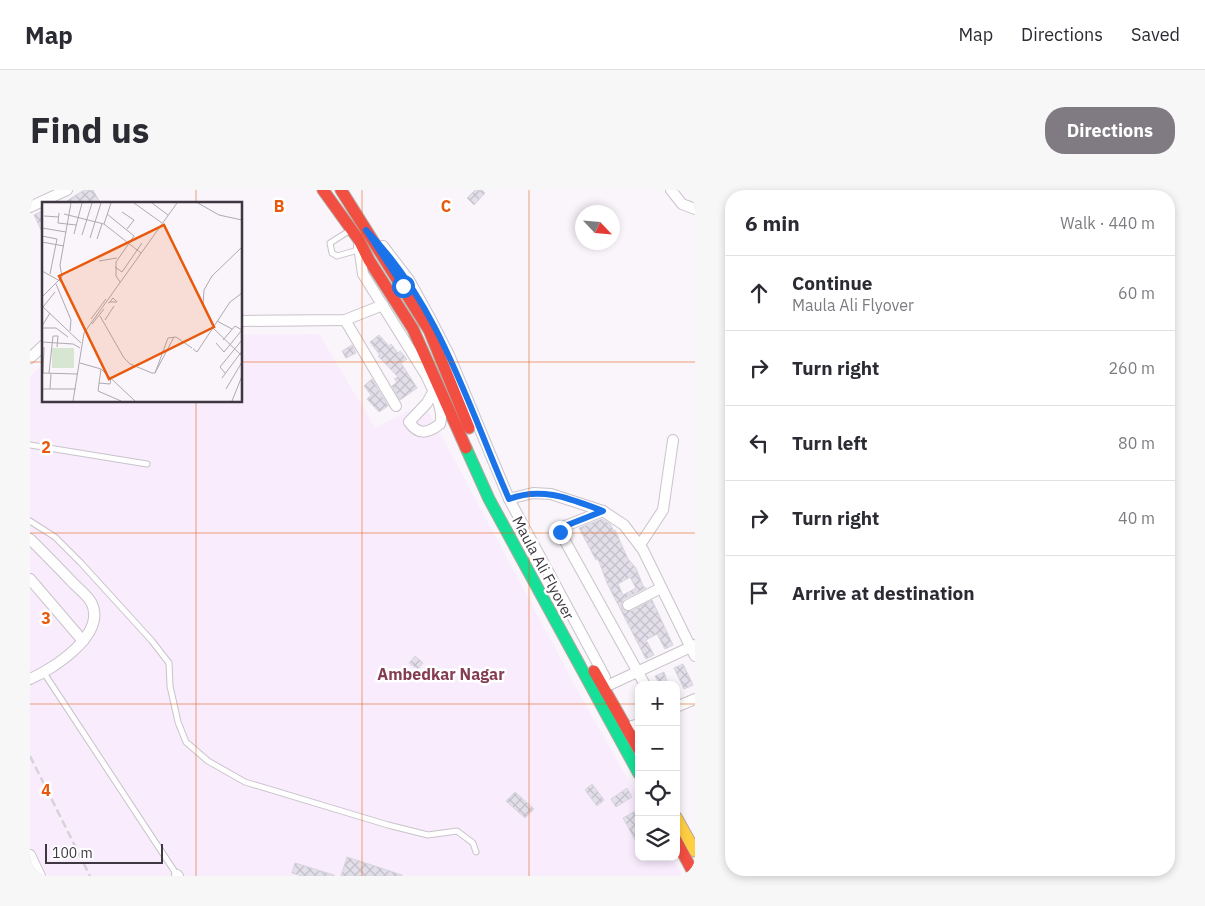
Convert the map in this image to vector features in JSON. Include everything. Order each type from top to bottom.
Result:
[{"type":"main road","name":"Maula Ali Flyover","points":[[323,190],[352,230],[359,245],[413,328],[489,498],[637,771]]},
{"type":"main road","name":"Maula Ali Flyover","points":[[341,190],[429,330],[497,495],[635,743]]},
{"type":"main road","points":[[343,217],[353,209]]},
{"type":"main road","points":[[680,823],[695,851]]},
{"type":"main road","points":[[680,848],[695,876]]},
{"type":"street","points":[[31,206],[67,190]]},
{"type":"street","points":[[671,190],[682,204],[695,209]]},
{"type":"street","points":[[366,230],[394,260],[409,280],[431,320],[449,355],[509,499],[609,685],[635,724]]},
{"type":"street","points":[[359,245],[363,274],[426,375],[433,392]]},
{"type":"street","points":[[242,321],[345,320],[383,305]]},
{"type":"street","points":[[345,320],[396,406]]},
{"type":"street","points":[[30,358],[42,347]]},
{"type":"street","points":[[640,545],[663,510],[673,440]]},
{"type":"street","points":[[509,499],[540,492],[572,499],[603,511],[624,525],[640,545],[693,649],[609,685]]},
{"type":"street","points":[[603,511],[560,528],[560,532],[643,681]]},
{"type":"street","points":[[30,539],[90,600],[94,619],[83,641],[44,673],[30,679]]},
{"type":"street","points":[[30,579],[83,641]]},
{"type":"street","points":[[628,605],[661,588]]},
{"type":"street","points":[[680,705],[695,699]]},
{"type":"street","points":[[680,814],[695,842]]},
{"type":"street","points":[[32,860],[40,876]]},
{"type":"lane","points":[[352,230],[331,241],[329,245],[332,253],[337,256],[359,245]]},
{"type":"lane","points":[[30,445],[147,464]]},
{"type":"lane","points":[[30,521],[55,537],[152,640],[169,663],[170,686],[178,722],[186,742],[208,761],[245,782],[388,825],[428,835],[456,831],[473,843],[476,852]]},
{"type":"lane","points":[[44,673],[177,876]]},
{"type":"shaded area","points":[[319,334],[375,428],[424,403],[580,695],[635,792],[635,861],[674,861],[682,876],[36,876],[30,863],[30,376],[42,366],[42,402],[242,402],[242,335]]},
{"type":"building","points":[[84,190],[93,190],[100,202],[65,202]]},
{"type":"building","points":[[475,190],[482,190],[485,193],[474,205],[467,198]]},
{"type":"building","points":[[42,211],[42,232],[34,215]]},
{"type":"building","points":[[379,335],[389,346],[391,344],[398,353],[400,351],[407,359],[401,363],[417,388],[400,400],[392,386],[397,382],[394,379],[398,377],[378,356],[380,355],[370,342]]},
{"type":"building","points":[[352,345],[356,353],[346,358],[342,351]]},
{"type":"building","points":[[372,379],[388,406],[379,412],[367,399],[371,395],[364,386]]},
{"type":"building","points":[[602,519],[615,530],[628,559],[636,568],[643,586],[646,588],[624,599],[621,604],[622,609],[631,611],[652,600],[673,645],[665,649],[657,634],[646,640],[654,655],[646,659],[607,583],[598,559],[596,560],[579,528]],"holes":[[[630,577],[636,588],[623,595],[618,584]]]},
{"type":"building","points":[[415,656],[423,663],[418,669],[409,663]]},
{"type":"building","points":[[683,664],[693,685],[684,689],[674,668]]},
{"type":"building","points":[[664,672],[667,681],[658,681],[655,676]]},
{"type":"building","points":[[592,784],[604,800],[597,806],[585,790]]},
{"type":"building","points":[[627,788],[632,797],[616,807],[611,799]]},
{"type":"building","points":[[515,792],[534,809],[525,818],[506,801]]},
{"type":"building","points":[[635,811],[635,840],[623,818]]},
{"type":"building","points":[[347,857],[402,875],[402,876],[341,876]]},
{"type":"building","points":[[295,863],[334,876],[303,876],[292,873]]},
{"type":"railway","points":[[30,756],[90,876]]},
{"type":"traffic: fast","points":[[466,448],[489,499],[637,771]]},
{"type":"traffic: slow","points":[[680,824],[695,851]]},
{"type":"traffic: jam","points":[[323,190],[359,240],[369,260],[413,329],[466,448]]},
{"type":"traffic: jam","points":[[341,190],[429,330],[469,428]]},
{"type":"traffic: jam","points":[[594,671],[635,743]]},
{"type":"traffic: jam","points":[[680,848],[695,876]]},
{"type":"district","name":"Ambedkar Nagar","points":[[441,674]]},
{"type":"route","points":[[403,286],[366,230],[384,248],[409,280],[431,320],[449,355],[484,443],[509,499],[540,492],[572,499],[603,511],[560,528],[560,532]]}]
